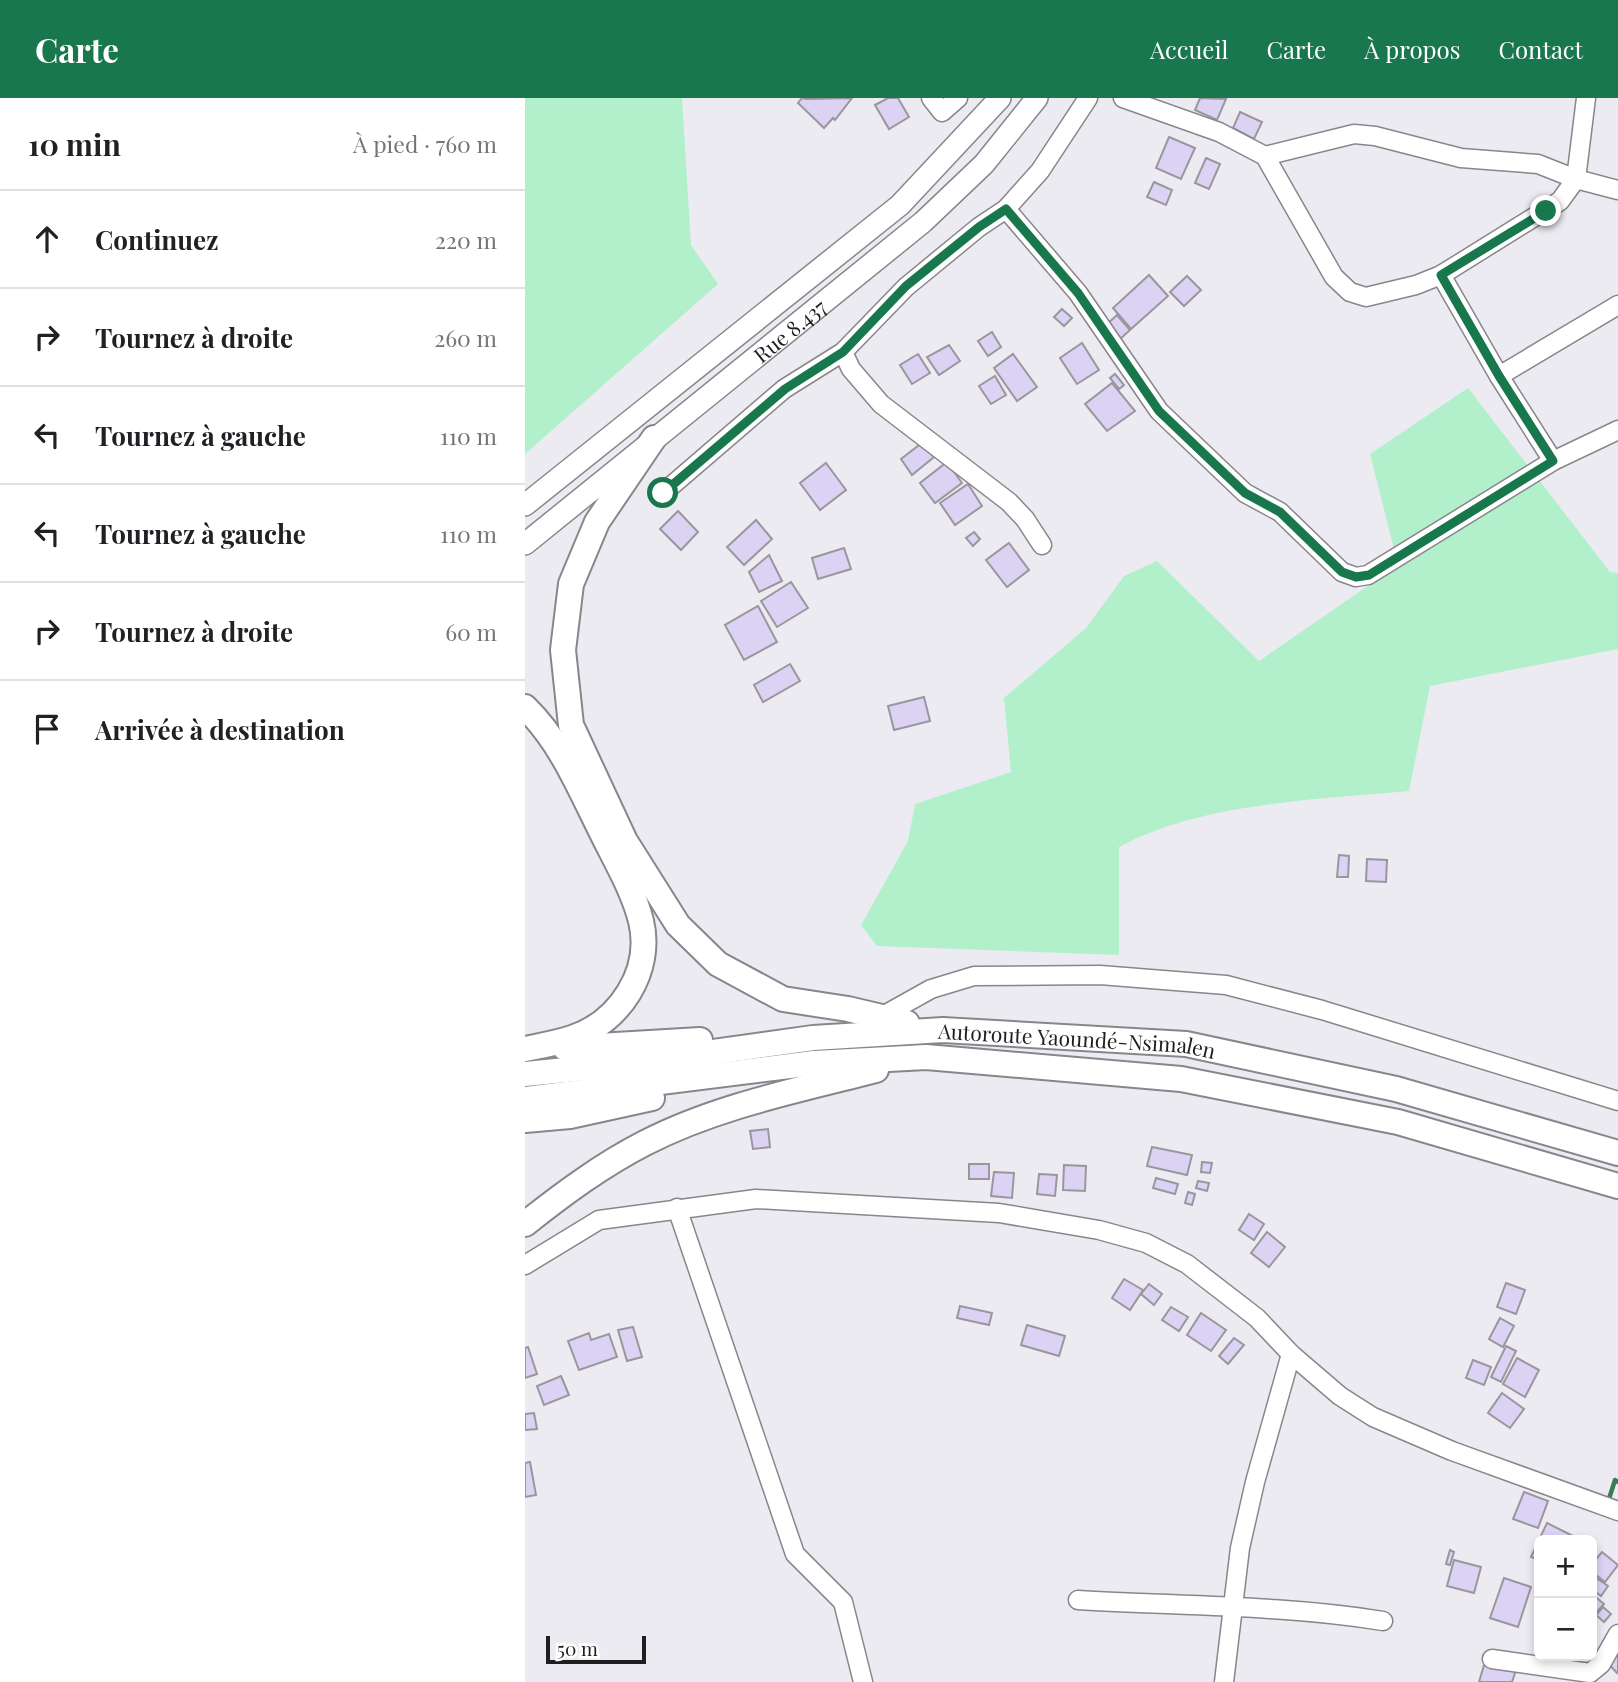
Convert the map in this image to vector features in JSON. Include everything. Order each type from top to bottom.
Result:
[{"type":"highway","points":[[654,439],[597,522],[571,584],[563,650],[571,725],[625,841],[678,925],[717,964],[783,999],[848,1009],[943,1030]]},
{"type":"highway","points":[[525,707],[541,723],[568,763],[631,894],[641,922],[644,946],[640,971],[614,1012],[573,1038],[525,1050]]},
{"type":"highway","name":"Autoroute Yaoundé-Nsimalen","points":[[525,1074],[634,1063],[813,1038],[943,1030],[1186,1044],[1397,1089],[1618,1153]]},
{"type":"highway","points":[[525,1050],[634,1042],[813,1038]]},
{"type":"highway","points":[[525,1224],[566,1190],[646,1143],[746,1103],[926,1057]]},
{"type":"highway","name":"Autoroute Yaoundé-Nsimalen","points":[[525,1099],[814,1063],[926,1057],[1181,1079],[1398,1122],[1618,1185]]},
{"type":"highway","points":[[525,1120],[571,1116],[814,1063]]},
{"type":"main road","name":"Rue 8.437","points":[[525,505],[900,205],[1000,98]]},
{"type":"main road","name":"Rue 8.437","points":[[528,542],[923,222],[984,164],[1037,98]]},
{"type":"street","points":[[931,98],[942,112],[958,98]]},
{"type":"street","points":[[663,493],[785,389],[843,352],[906,286],[979,227],[1006,209],[1040,171],[1088,98]]},
{"type":"street","points":[[1123,98],[1219,132],[1265,156],[1334,277],[1350,292],[1366,296],[1387,293],[1441,275],[1560,201],[1576,179],[1586,98]]},
{"type":"street","points":[[1265,156],[1354,134],[1375,136],[1461,158],[1538,164],[1576,179],[1618,190]]},
{"type":"street","points":[[1006,209],[1078,293],[1159,411],[1245,493],[1280,512],[1342,572],[1356,577],[1369,575],[1553,461],[1618,429]]},
{"type":"street","points":[[1441,275],[1499,376],[1553,461]]},
{"type":"street","points":[[1499,376],[1618,305]]},
{"type":"street","points":[[843,352],[851,369],[881,404],[1009,502],[1025,519],[1042,545]]},
{"type":"street","points":[[879,1018],[931,989],[974,976],[1100,975],[1226,985],[1322,1010],[1618,1101]]},
{"type":"street","points":[[525,1265],[599,1220],[755,1199],[999,1213],[1099,1230],[1146,1243],[1187,1264],[1257,1318],[1291,1354],[1340,1396],[1373,1417],[1452,1451],[1618,1511]]},
{"type":"street","points":[[677,1208],[795,1554],[843,1602],[863,1682]]},
{"type":"street","points":[[1224,1682],[1240,1548],[1255,1482],[1291,1354]]},
{"type":"street","points":[[1077,1600],[1232,1609],[1312,1610],[1383,1621]]},
{"type":"street","points":[[1492,1659],[1590,1673],[1601,1664],[1618,1634]]},
{"type":"green space","points":[[525,98],[682,98],[691,245],[718,284],[525,454]]},
{"type":"green space","points":[[1468,388],[1610,572],[1618,573],[1618,649],[1430,686],[1409,791],[1298,801],[1223,812],[1151,832],[1119,847],[1119,955],[877,946],[861,925],[908,841],[915,804],[1011,772],[1004,698],[1086,628],[1124,576],[1157,561],[1259,661],[1398,565],[1370,454]]},
{"type":"building","points":[[802,98],[852,98],[835,120],[833,118],[824,128],[798,103]]},
{"type":"building","points":[[888,98],[898,98],[909,117],[889,129],[875,105]]},
{"type":"building","points":[[1200,98],[1226,99],[1217,120],[1195,110]]},
{"type":"building","points":[[1240,112],[1262,122],[1254,139],[1233,128]]},
{"type":"building","points":[[1169,137],[1195,148],[1181,179],[1156,168]]},
{"type":"building","points":[[1206,158],[1220,164],[1209,189],[1195,183]]},
{"type":"building","points":[[1154,182],[1172,190],[1166,205],[1147,197]]},
{"type":"building","points":[[1149,275],[1168,296],[1131,329],[1113,308]]},
{"type":"building","points":[[1187,276],[1201,290],[1184,306],[1170,292]]},
{"type":"building","points":[[1062,309],[1072,318],[1064,326],[1054,317]]},
{"type":"building","points":[[1117,315],[1130,330],[1118,341],[1105,326]]},
{"type":"building","points":[[992,332],[1001,347],[988,356],[978,341]]},
{"type":"building","points":[[1082,343],[1099,370],[1077,384],[1060,358]]},
{"type":"building","points":[[949,345],[960,361],[939,375],[927,357]]},
{"type":"building","points":[[918,354],[930,373],[912,384],[900,365]]},
{"type":"building","points":[[1013,354],[1037,387],[1017,401],[994,368]]},
{"type":"building","points":[[1115,374],[1124,385],[1119,389],[1110,378]]},
{"type":"building","points":[[995,376],[1006,395],[991,404],[979,386]]},
{"type":"building","points":[[1112,383],[1135,411],[1107,431],[1085,404]]},
{"type":"building","points":[[923,442],[934,457],[912,475],[901,459]]},
{"type":"building","points":[[947,462],[962,483],[935,503],[920,483]]},
{"type":"building","points":[[826,463],[846,490],[820,510],[800,483]]},
{"type":"building","points":[[968,484],[982,506],[955,525],[940,503]]},
{"type":"building","points":[[678,511],[698,532],[681,550],[660,529]]},
{"type":"building","points":[[756,520],[772,539],[744,565],[727,547]]},
{"type":"building","points":[[974,532],[980,539],[973,546],[966,538]]},
{"type":"building","points":[[1009,543],[1029,570],[1007,587],[986,560]]},
{"type":"building","points":[[844,548],[851,569],[818,579],[812,558]]},
{"type":"building","points":[[769,555],[782,581],[759,592],[749,572]]},
{"type":"building","points":[[791,582],[808,608],[777,627],[761,601]]},
{"type":"building","points":[[758,606],[777,642],[744,660],[725,625]]},
{"type":"building","points":[[790,664],[800,681],[763,702],[754,685]]},
{"type":"building","points":[[924,697],[930,721],[894,730],[888,706]]},
{"type":"building","points":[[1339,855],[1349,856],[1348,877],[1337,877]]},
{"type":"building","points":[[1367,859],[1387,860],[1386,882],[1366,881]]},
{"type":"building","points":[[768,1129],[770,1147],[753,1149],[750,1131]]},
{"type":"building","points":[[1152,1147],[1192,1155],[1187,1175],[1147,1166]]},
{"type":"building","points":[[1202,1162],[1212,1163],[1210,1173],[1201,1172]]},
{"type":"building","points":[[969,1164],[989,1164],[989,1179],[969,1179]]},
{"type":"building","points":[[1064,1165],[1086,1166],[1085,1191],[1063,1190]]},
{"type":"building","points":[[994,1172],[1014,1173],[1012,1198],[991,1196]]},
{"type":"building","points":[[1039,1174],[1057,1175],[1055,1196],[1037,1194]]},
{"type":"building","points":[[1156,1178],[1178,1184],[1175,1194],[1153,1188]]},
{"type":"building","points":[[1198,1181],[1209,1183],[1207,1191],[1196,1188]]},
{"type":"building","points":[[1188,1192],[1195,1194],[1192,1205],[1185,1203]]},
{"type":"building","points":[[1249,1214],[1264,1224],[1254,1240],[1239,1230]]},
{"type":"building","points":[[1267,1232],[1285,1247],[1269,1267],[1251,1253]]},
{"type":"building","points":[[1124,1279],[1143,1290],[1130,1310],[1112,1298]]},
{"type":"building","points":[[1506,1283],[1525,1290],[1516,1314],[1497,1307]]},
{"type":"building","points":[[1149,1284],[1162,1294],[1154,1305],[1141,1294]]},
{"type":"building","points":[[960,1306],[992,1313],[989,1325],[957,1318]]},
{"type":"building","points":[[1171,1307],[1188,1317],[1179,1331],[1162,1320]]},
{"type":"building","points":[[1201,1313],[1226,1330],[1211,1351],[1187,1335]]},
{"type":"building","points":[[1500,1318],[1514,1326],[1503,1347],[1489,1339]]},
{"type":"building","points":[[1027,1325],[1065,1336],[1059,1356],[1021,1345]]},
{"type":"building","points":[[633,1327],[642,1357],[627,1361],[618,1330]]},
{"type":"building","points":[[589,1333],[591,1340],[609,1334],[617,1357],[579,1370],[568,1341]]},
{"type":"building","points":[[1234,1338],[1244,1345],[1228,1364],[1219,1356]]},
{"type":"building","points":[[1506,1346],[1516,1351],[1501,1382],[1491,1377]]},
{"type":"building","points":[[528,1347],[537,1374],[525,1378],[525,1348]]},
{"type":"building","points":[[1517,1358],[1539,1370],[1525,1397],[1503,1384]]},
{"type":"building","points":[[1473,1360],[1491,1367],[1484,1385],[1466,1378]]},
{"type":"building","points":[[561,1376],[569,1395],[544,1405],[537,1386]]},
{"type":"building","points":[[1502,1393],[1524,1409],[1510,1428],[1488,1413]]},
{"type":"building","points":[[534,1413],[537,1429],[525,1430],[525,1414]]},
{"type":"building","points":[[530,1462],[536,1495],[525,1497],[525,1463]]},
{"type":"building","points":[[1524,1492],[1548,1501],[1538,1528],[1513,1519]]},
{"type":"building","points":[[1547,1523],[1571,1535],[1541,1535]]},
{"type":"building","points":[[1450,1550],[1454,1552],[1450,1565],[1446,1564]]},
{"type":"building","points":[[1602,1552],[1618,1565],[1605,1582],[1597,1576],[1597,1558]]},
{"type":"building","points":[[1454,1560],[1481,1567],[1474,1593],[1447,1586]]},
{"type":"building","points":[[1504,1578],[1531,1587],[1518,1627],[1490,1618]]},
{"type":"building","points":[[1597,1578],[1608,1586],[1601,1596],[1597,1593]]},
{"type":"building","points":[[1597,1598],[1604,1604],[1597,1612]]},
{"type":"building","points":[[1603,1607],[1611,1614],[1604,1622],[1597,1614]]},
{"type":"building","points":[[1618,1651],[1618,1672],[1617,1673],[1606,1661]]},
{"type":"building","points":[[1487,1655],[1518,1664],[1512,1682],[1479,1682]]},
{"type":"waterway","points":[[1608,1502],[1615,1480],[1618,1482]]},
{"type":"route","points":[[663,493],[785,389],[843,352],[906,286],[979,227],[1006,209],[1078,293],[1159,411],[1245,493],[1280,512],[1342,572],[1356,577],[1369,575],[1553,461],[1499,376],[1441,275],[1546,211]]}]
